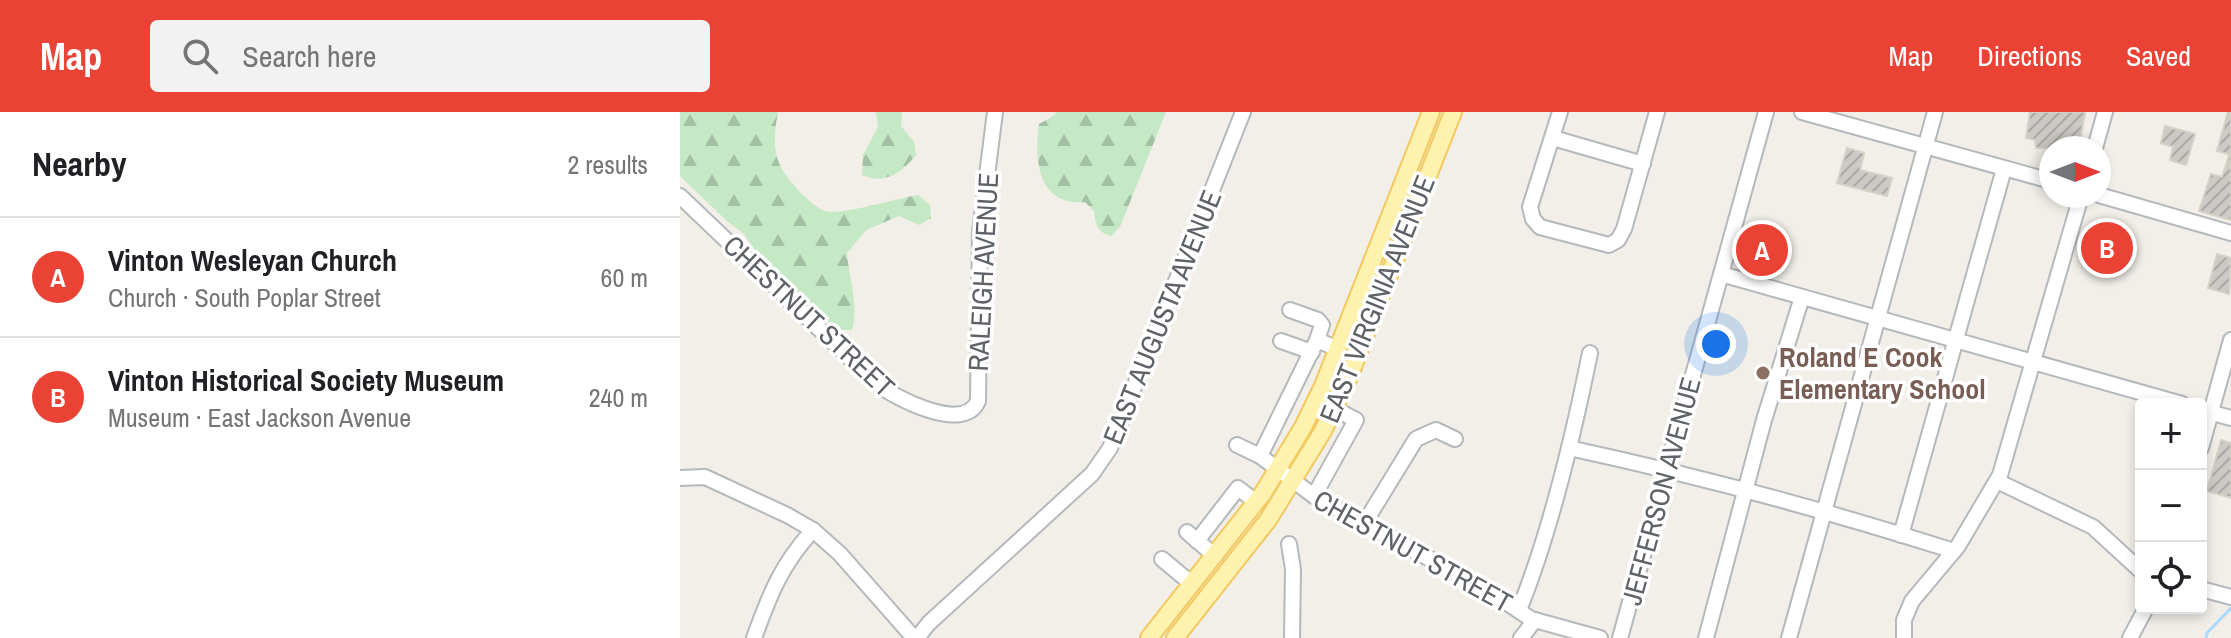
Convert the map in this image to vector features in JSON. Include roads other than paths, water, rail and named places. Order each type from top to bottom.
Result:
[{"type":"main road","name":"EAST VIRGINIA AVENUE","points":[[1149,638],[1256,502],[1303,427],[1338,349],[1431,112]]},
{"type":"main road","name":"EAST VIRGINIA AVENUE","points":[[1175,638],[1239,559],[1294,482],[1335,409],[1453,112]]},
{"type":"street","name":"RALEIGH AVENUE","points":[[952,413],[970,411],[978,401],[980,231],[995,112]]},
{"type":"street","name":"EAST AUGUSTA AVENUE","points":[[915,638],[1102,462],[1243,112]]},
{"type":"street","points":[[1560,112],[1530,207],[1533,219],[1540,227],[1609,245],[1618,240],[1624,229],[1657,112]]},
{"type":"street","name":"JEFFERSON AVENUE","points":[[1620,638],[1766,112]]},
{"type":"street","points":[[1802,112],[1848,118],[1925,146],[2039,178]]},
{"type":"street","points":[[1789,638],[1935,112]]},
{"type":"street","points":[[2098,136],[2105,112]]},
{"type":"street","points":[[1553,138],[1643,164]]},
{"type":"street","points":[[1901,535],[2004,169]]},
{"type":"street","name":"CHESTNUT STREET","points":[[680,196],[877,384],[906,403],[952,413]]},
{"type":"street","points":[[2111,198],[2231,233]]},
{"type":"street","points":[[1904,638],[1904,620],[1912,601],[1954,551],[1997,481],[2078,208]]},
{"type":"street","points":[[1721,274],[2161,398]]},
{"type":"street","points":[[1706,638],[1776,377],[1802,297]]},
{"type":"street","points":[[1260,456],[1322,325],[1318,320],[1290,310]]},
{"type":"street","points":[[2207,408],[2231,340]]},
{"type":"street","points":[[1281,341],[1338,349]]},
{"type":"street","points":[[1519,610],[1530,583],[1569,448],[1590,353]]},
{"type":"street","points":[[1314,496],[1356,420],[1335,409]]},
{"type":"street","points":[[2207,411],[2231,418]]},
{"type":"street","points":[[1364,524],[1416,439],[1436,430],[1455,439]]},
{"type":"street","name":"CHESTNUT STREET","points":[[1237,445],[1260,456],[1314,496],[1491,592],[1535,620],[1600,638]]},
{"type":"street","points":[[1569,448],[1744,491],[1954,551]]},
{"type":"street","points":[[1313,449],[1334,461]]},
{"type":"street","points":[[680,478],[705,477],[813,530],[840,554],[915,638]]},
{"type":"street","points":[[1997,481],[2093,527],[2135,566]]},
{"type":"street","points":[[1215,556],[1192,537],[1238,488],[1256,502]]},
{"type":"street","points":[[754,638],[775,581],[813,530]]},
{"type":"street","points":[[1289,544],[1293,569],[1292,638]]},
{"type":"street","points":[[1162,559],[1192,584]]},
{"type":"street","points":[[2207,591],[2231,597]]},
{"type":"street","points":[[2130,638],[2143,614]]},
{"type":"street","points":[[1521,638],[1535,620]]},
{"type":"waterway","points":[[2206,638],[2207,633],[2231,608]]},
{"type":"place","name":"Vinton Historical Society Museum","points":[[2107,248]]},
{"type":"place","name":"Vinton Wesleyan Church","points":[[1762,250]]},
{"type":"place","name":"Roland E Cook Elementary School","points":[[1763,373]]}]
